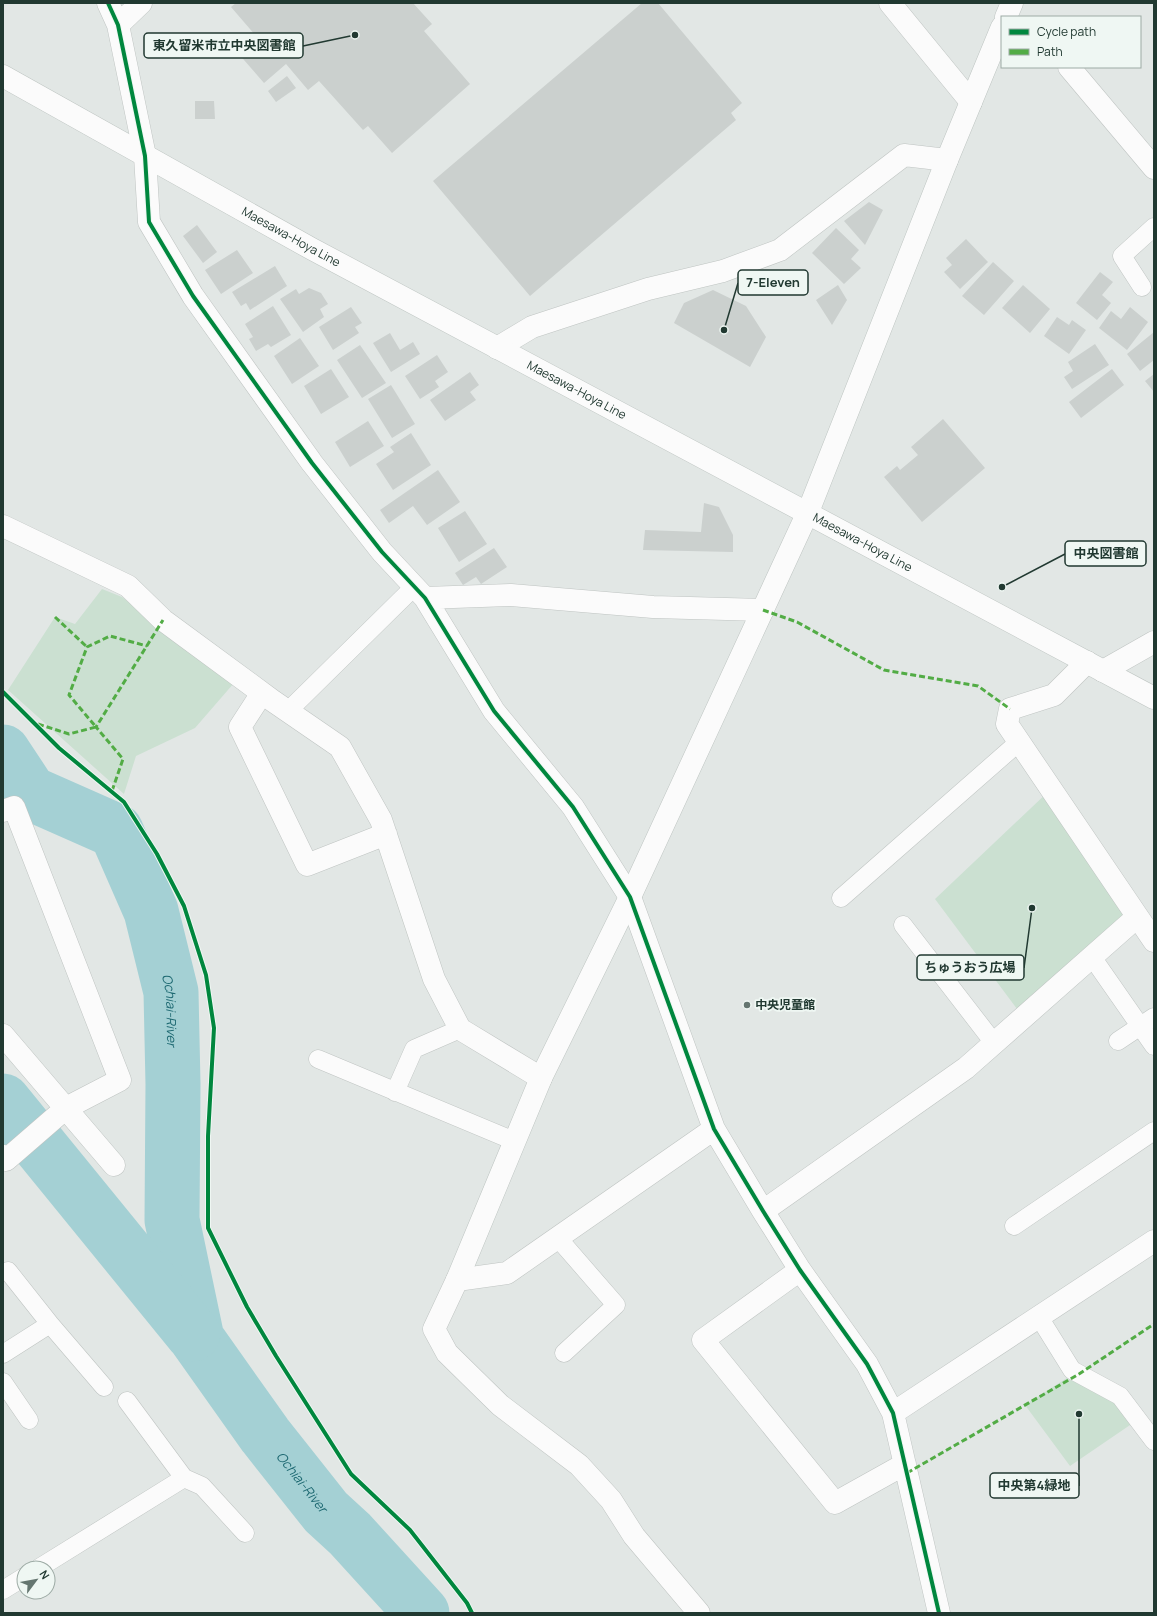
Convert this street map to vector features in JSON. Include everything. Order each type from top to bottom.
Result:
[{"type":"street","points":[[108,3],[118,25],[145,156],[149,222],[193,296],[312,463],[382,552],[419,592],[494,711],[573,808],[630,897],[714,1129],[800,1270],[867,1364],[893,1413],[939,1613]]},
{"type":"street","points":[[118,25],[141,3]]},
{"type":"street","points":[[890,3],[971,102]]},
{"type":"street","points":[[1006,16],[1012,3]]},
{"type":"street","points":[[699,1613],[634,1536],[611,1500],[579,1465],[500,1405],[447,1353],[434,1329],[457,1280],[541,1078],[630,897],[808,512],[947,160],[1001,29]]},
{"type":"street","points":[[1070,68],[1154,168]]},
{"type":"street","name":"Maesawa-Hoya Line","points":[[3,76],[312,249],[808,512],[1154,698]]},
{"type":"street","points":[[497,348],[532,327],[648,289],[723,271],[780,250],[904,155],[947,160]]},
{"type":"street","points":[[3,526],[128,586],[163,620],[262,693],[340,747],[381,820],[434,979],[460,1029],[541,1078]]},
{"type":"street","points":[[419,592],[511,595],[653,607],[763,610]]},
{"type":"street","points":[[1154,642],[1095,666],[1054,695],[1010,710],[1007,724],[1020,741],[1154,941]]},
{"type":"street","points":[[262,693],[240,727],[307,865],[386,834]]},
{"type":"street","points":[[3,811],[14,806],[120,1080],[66,1108],[6,1160],[3,1156]]},
{"type":"street","points":[[763,1211],[966,1068],[1137,917]]},
{"type":"street","points":[[3,1035],[114,1165]]},
{"type":"street","points":[[457,1280],[507,1273],[714,1129]]},
{"type":"street","points":[[893,1413],[1154,1241]]},
{"type":"street","points":[[800,1270],[703,1340],[835,1503],[905,1464]]},
{"type":"lane","points":[[1142,287],[1122,256],[1154,227]]},
{"type":"lane","points":[[288,711],[419,592]]},
{"type":"lane","points":[[841,898],[1020,741]]},
{"type":"lane","points":[[903,925],[994,1043]]},
{"type":"lane","points":[[1092,957],[1147,1022],[1154,1046]]},
{"type":"lane","points":[[1118,1041],[1147,1022]]},
{"type":"lane","points":[[395,1092],[414,1049],[460,1029]]},
{"type":"lane","points":[[318,1059],[514,1141]]},
{"type":"lane","points":[[1014,1226],[1154,1131]]},
{"type":"lane","points":[[557,1237],[616,1305],[564,1353]]},
{"type":"lane","points":[[8,1271],[50,1324],[104,1387]]},
{"type":"lane","points":[[1038,1317],[1072,1370],[1120,1396],[1154,1441]]},
{"type":"lane","points":[[3,1354],[50,1324]]},
{"type":"lane","points":[[3,1382],[29,1420]]},
{"type":"lane","points":[[127,1401],[184,1478],[202,1486],[245,1533]]},
{"type":"lane","points":[[52,1560],[184,1478]]},
{"type":"lane","points":[[3,1590],[16,1582]]},
{"type":"green space","points":[[102,589],[122,597],[234,683],[195,728],[136,756],[124,794],[8,690],[55,617],[75,624]]},
{"type":"green space","points":[[1050,790],[1129,917],[1020,1013],[935,899]]},
{"type":"green space","points":[[1073,1374],[1116,1399],[1133,1423],[1070,1466],[1025,1405]]},
{"type":"building","points":[[236,3],[413,3],[432,24],[424,31],[470,84],[392,153],[368,126],[363,130],[319,81],[308,90],[286,64],[264,83],[237,52],[256,36],[231,7]]},
{"type":"building","points":[[642,3],[658,3],[742,103],[731,113],[736,120],[530,296],[433,181]]},
{"type":"building","points":[[287,76],[296,88],[276,102],[268,91]]},
{"type":"building","points":[[195,101],[214,101],[215,119],[195,119]]},
{"type":"building","points":[[869,202],[883,210],[865,245],[844,221]]},
{"type":"building","points":[[197,225],[217,252],[203,263],[183,236]]},
{"type":"building","points":[[836,228],[859,250],[851,259],[861,268],[844,284],[812,253]]},
{"type":"building","points":[[966,239],[988,262],[960,289],[944,272],[952,265],[946,258]]},
{"type":"building","points":[[237,250],[253,273],[221,294],[205,270]]},
{"type":"building","points":[[993,262],[1014,281],[984,315],[962,296]]},
{"type":"building","points":[[275,266],[287,286],[250,310],[246,303],[241,306],[232,292]]},
{"type":"building","points":[[1100,272],[1113,282],[1102,295],[1111,303],[1097,320],[1076,303]]},
{"type":"building","points":[[838,285],[847,300],[832,325],[816,300]]},
{"type":"building","points":[[1023,285],[1050,309],[1030,333],[1002,308]]},
{"type":"building","points":[[309,288],[321,293],[328,304],[320,309],[324,317],[303,332],[280,299],[296,289],[299,294]]},
{"type":"building","points":[[713,290],[746,306],[766,337],[750,367],[674,323],[684,303]]},
{"type":"building","points":[[273,306],[291,335],[271,347],[268,344],[256,351],[249,339],[253,337],[245,324]]},
{"type":"building","points":[[351,307],[362,323],[355,327],[359,333],[333,350],[319,327]]},
{"type":"building","points":[[1130,307],[1148,322],[1127,350],[1099,328],[1111,311],[1121,319]]},
{"type":"building","points":[[1057,317],[1069,325],[1072,320],[1086,330],[1069,354],[1044,336]]},
{"type":"building","points":[[1154,332],[1154,360],[1140,371],[1127,354]]},
{"type":"building","points":[[390,333],[400,350],[413,342],[420,354],[391,372],[373,343]]},
{"type":"building","points":[[300,338],[319,366],[292,384],[274,356]]},
{"type":"building","points":[[1095,344],[1109,365],[1072,389],[1064,377],[1073,371],[1068,362]]},
{"type":"building","points":[[360,345],[386,383],[362,398],[337,360]]},
{"type":"building","points":[[437,355],[448,372],[435,381],[439,387],[420,399],[405,376]]},
{"type":"building","points":[[331,369],[349,397],[321,414],[304,386]]},
{"type":"building","points":[[1112,369],[1124,385],[1081,418],[1069,402]]},
{"type":"building","points":[[470,372],[479,385],[470,392],[476,400],[445,421],[430,400]]},
{"type":"building","points":[[1154,374],[1154,392],[1145,381]]},
{"type":"building","points":[[391,385],[415,424],[392,438],[368,399]]},
{"type":"building","points":[[943,419],[985,468],[922,522],[884,477],[897,466],[900,470],[918,455],[911,447]]},
{"type":"building","points":[[368,421],[384,446],[350,467],[335,442]]},
{"type":"building","points":[[411,433],[431,465],[393,490],[376,464],[394,452],[390,447]]},
{"type":"building","points":[[438,470],[460,502],[427,525],[413,506],[389,523],[380,510]]},
{"type":"building","points":[[704,503],[719,507],[733,535],[733,552],[643,550],[645,530],[701,532]]},
{"type":"building","points":[[465,511],[487,544],[459,562],[438,528]]},
{"type":"building","points":[[494,548],[507,567],[481,584],[476,577],[463,585],[455,573]]},
{"type":"waterway","name":"Ochiai-River","points":[[3,752],[30,793],[116,831],[151,911],[171,992],[173,1084],[172,1220],[197,1339],[265,1435],[326,1512],[350,1534],[422,1613]]},
{"type":"waterway","name":"Ochiai-River","points":[[3,1101],[193,1334]]},
{"type":"marked path","points":[[763,610],[797,622],[884,670],[978,686],[1010,709]]},
{"type":"marked path","points":[[55,617],[87,647]]},
{"type":"marked path","points":[[112,791],[123,759],[96,727],[163,620]]},
{"type":"marked path","points":[[38,724],[69,734],[96,727],[69,695],[87,647],[110,636],[147,646]]},
{"type":"marked path","points":[[907,1473],[1079,1374],[1154,1324]]},
{"type":"cycle path","points":[[108,3],[118,25],[145,156],[149,222],[193,296],[312,463],[382,552],[425,598],[494,711],[573,807],[630,897],[714,1129],[800,1270],[867,1364],[893,1413],[939,1613]]},
{"type":"cycle path","points":[[3,692],[59,748],[124,802],[157,854],[184,906],[206,975],[214,1028],[208,1136],[208,1228],[247,1307],[276,1356],[351,1474],[410,1530],[467,1603],[472,1613]]},
{"type":"place","name":"東久留米市立中央図書館","points":[[355,35]]},
{"type":"place","name":"7-Eleven","points":[[724,330]]},
{"type":"place","name":"中央図書館","points":[[1002,587]]},
{"type":"place","name":"ちゅうおう広場","points":[[1032,908]]},
{"type":"place","name":"中央児童館","points":[[747,1005]]},
{"type":"place","name":"中央第4緑地","points":[[1079,1414]]}]
